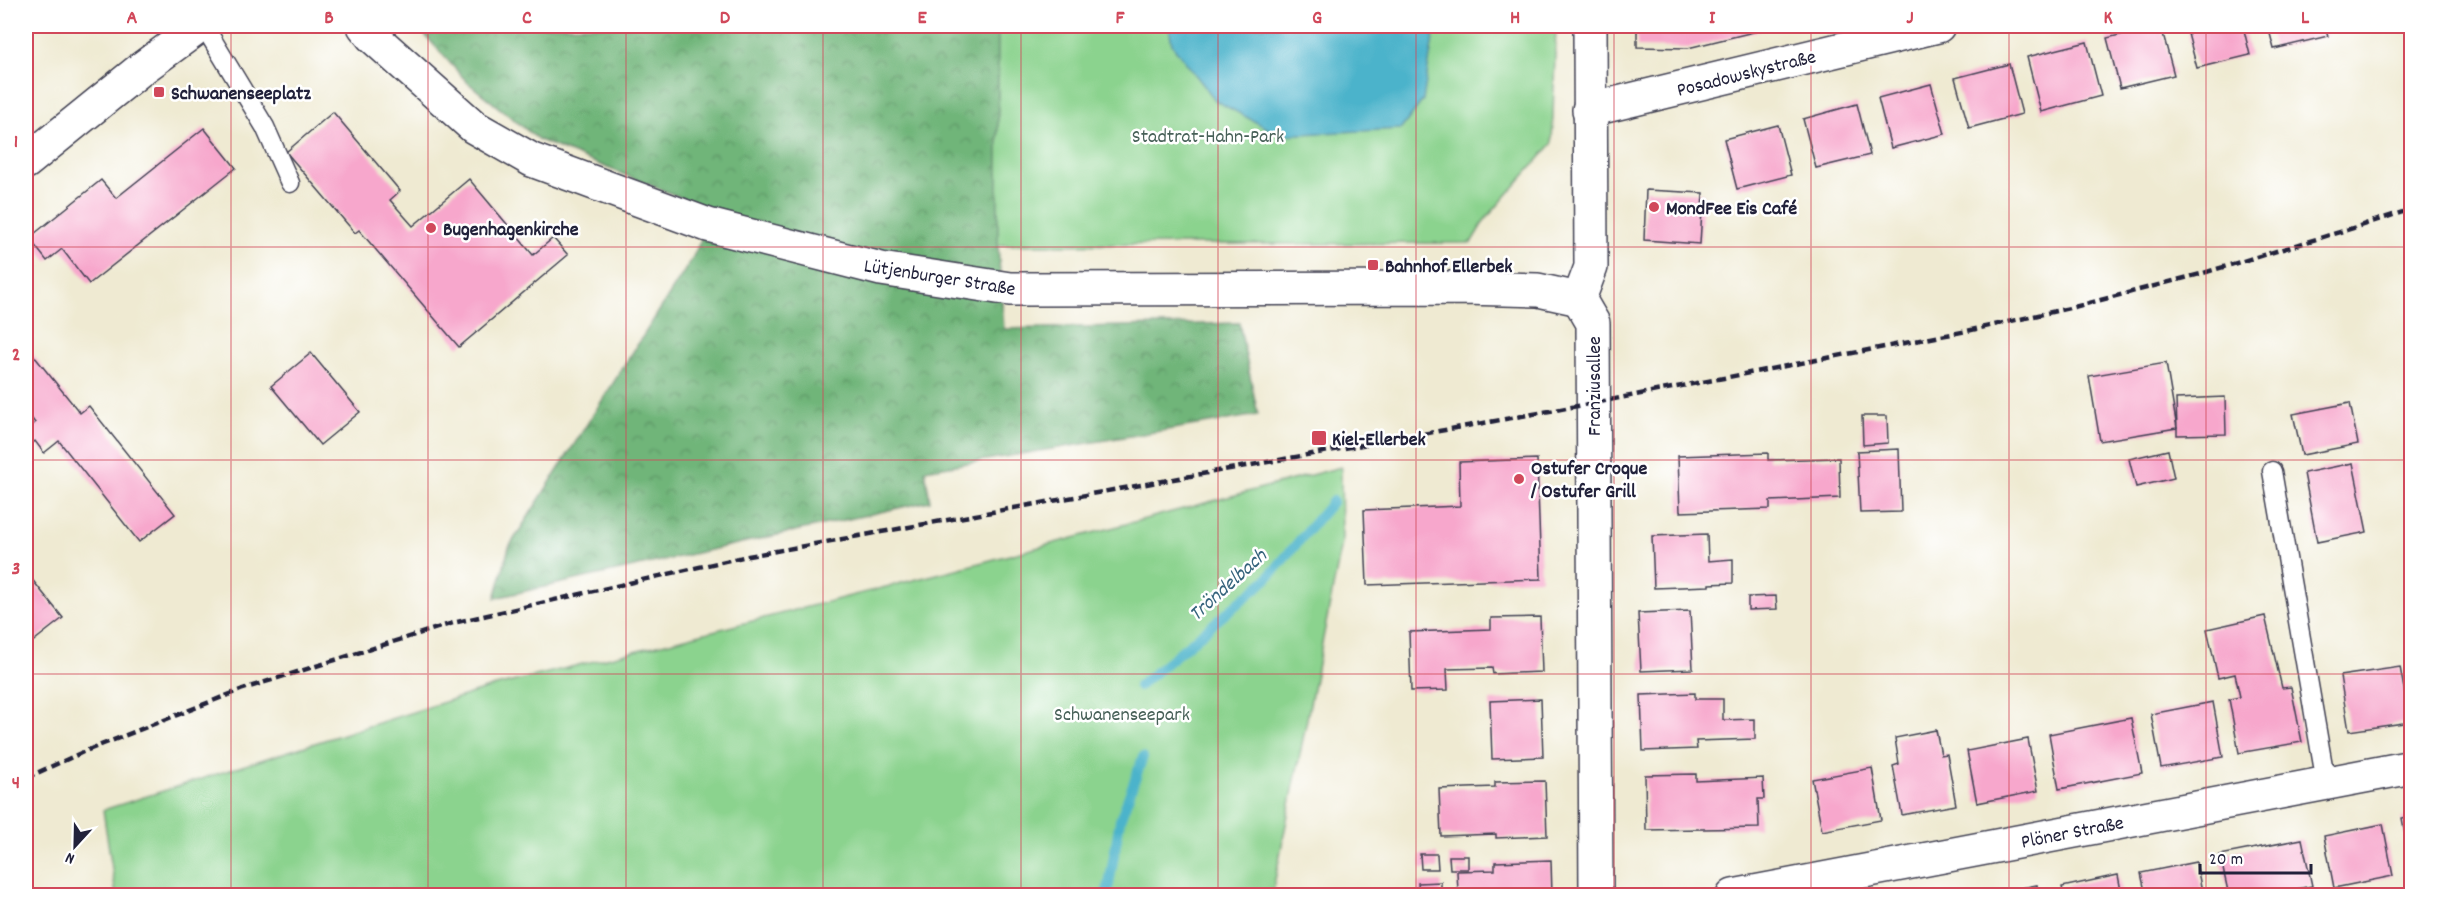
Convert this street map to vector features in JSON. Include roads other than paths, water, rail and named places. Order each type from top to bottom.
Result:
[{"type":"street","points":[[26,162],[141,69],[202,26]]},
{"type":"street","name":"Lütjenburger Straße","points":[[364,26],[474,127],[532,160],[708,225],[881,269],[1010,289],[1463,288],[1538,290],[1579,299]]},
{"type":"street","points":[[1579,299],[1591,267],[1590,26]]},
{"type":"street","name":"Posadowskystraße","points":[[1589,110],[1938,26]]},
{"type":"street","name":"Franziusallee","points":[[1579,299],[1593,323],[1596,896]]},
{"type":"street","name":"Plöner Straße","points":[[1732,896],[2412,767]]},
{"type":"lane","points":[[202,26],[265,127],[290,183]]},
{"type":"lane","points":[[2272,471],[2326,783]]},
{"type":"water","points":[[1169,26],[1435,26],[1423,100],[1401,129],[1280,135],[1216,101],[1172,45]]},
{"type":"waterway","name":"Tröndelbach","points":[[1139,686],[1266,580],[1333,501]]},
{"type":"waterway","name":"Tröndelbach","points":[[1105,896],[1120,820],[1143,757]]},
{"type":"railway","points":[[26,778],[83,752],[243,689],[453,623],[743,557],[1594,403],[1967,331],[2074,307],[2200,274],[2412,209]]},
{"type":"place","name":"Schwanenseeplatz","points":[[159,92]]},
{"type":"place","name":"MondFee Eis Café","points":[[1654,207]]},
{"type":"place","name":"Bugenhagenkirche","points":[[431,228]]},
{"type":"place","name":"Bahnhof Ellerbek","points":[[1373,265]]},
{"type":"place","name":"Kiel-Ellerbek","points":[[1319,438]]},
{"type":"place","name":"Ostufer Croque / Ostufer Grill","points":[[1519,479]]},
{"type":"park label","name":"Stadtrat-Hahn-Park","points":[[1208,135]]},
{"type":"park label","name":"Schwanenseepark","points":[[1122,713]]}]
